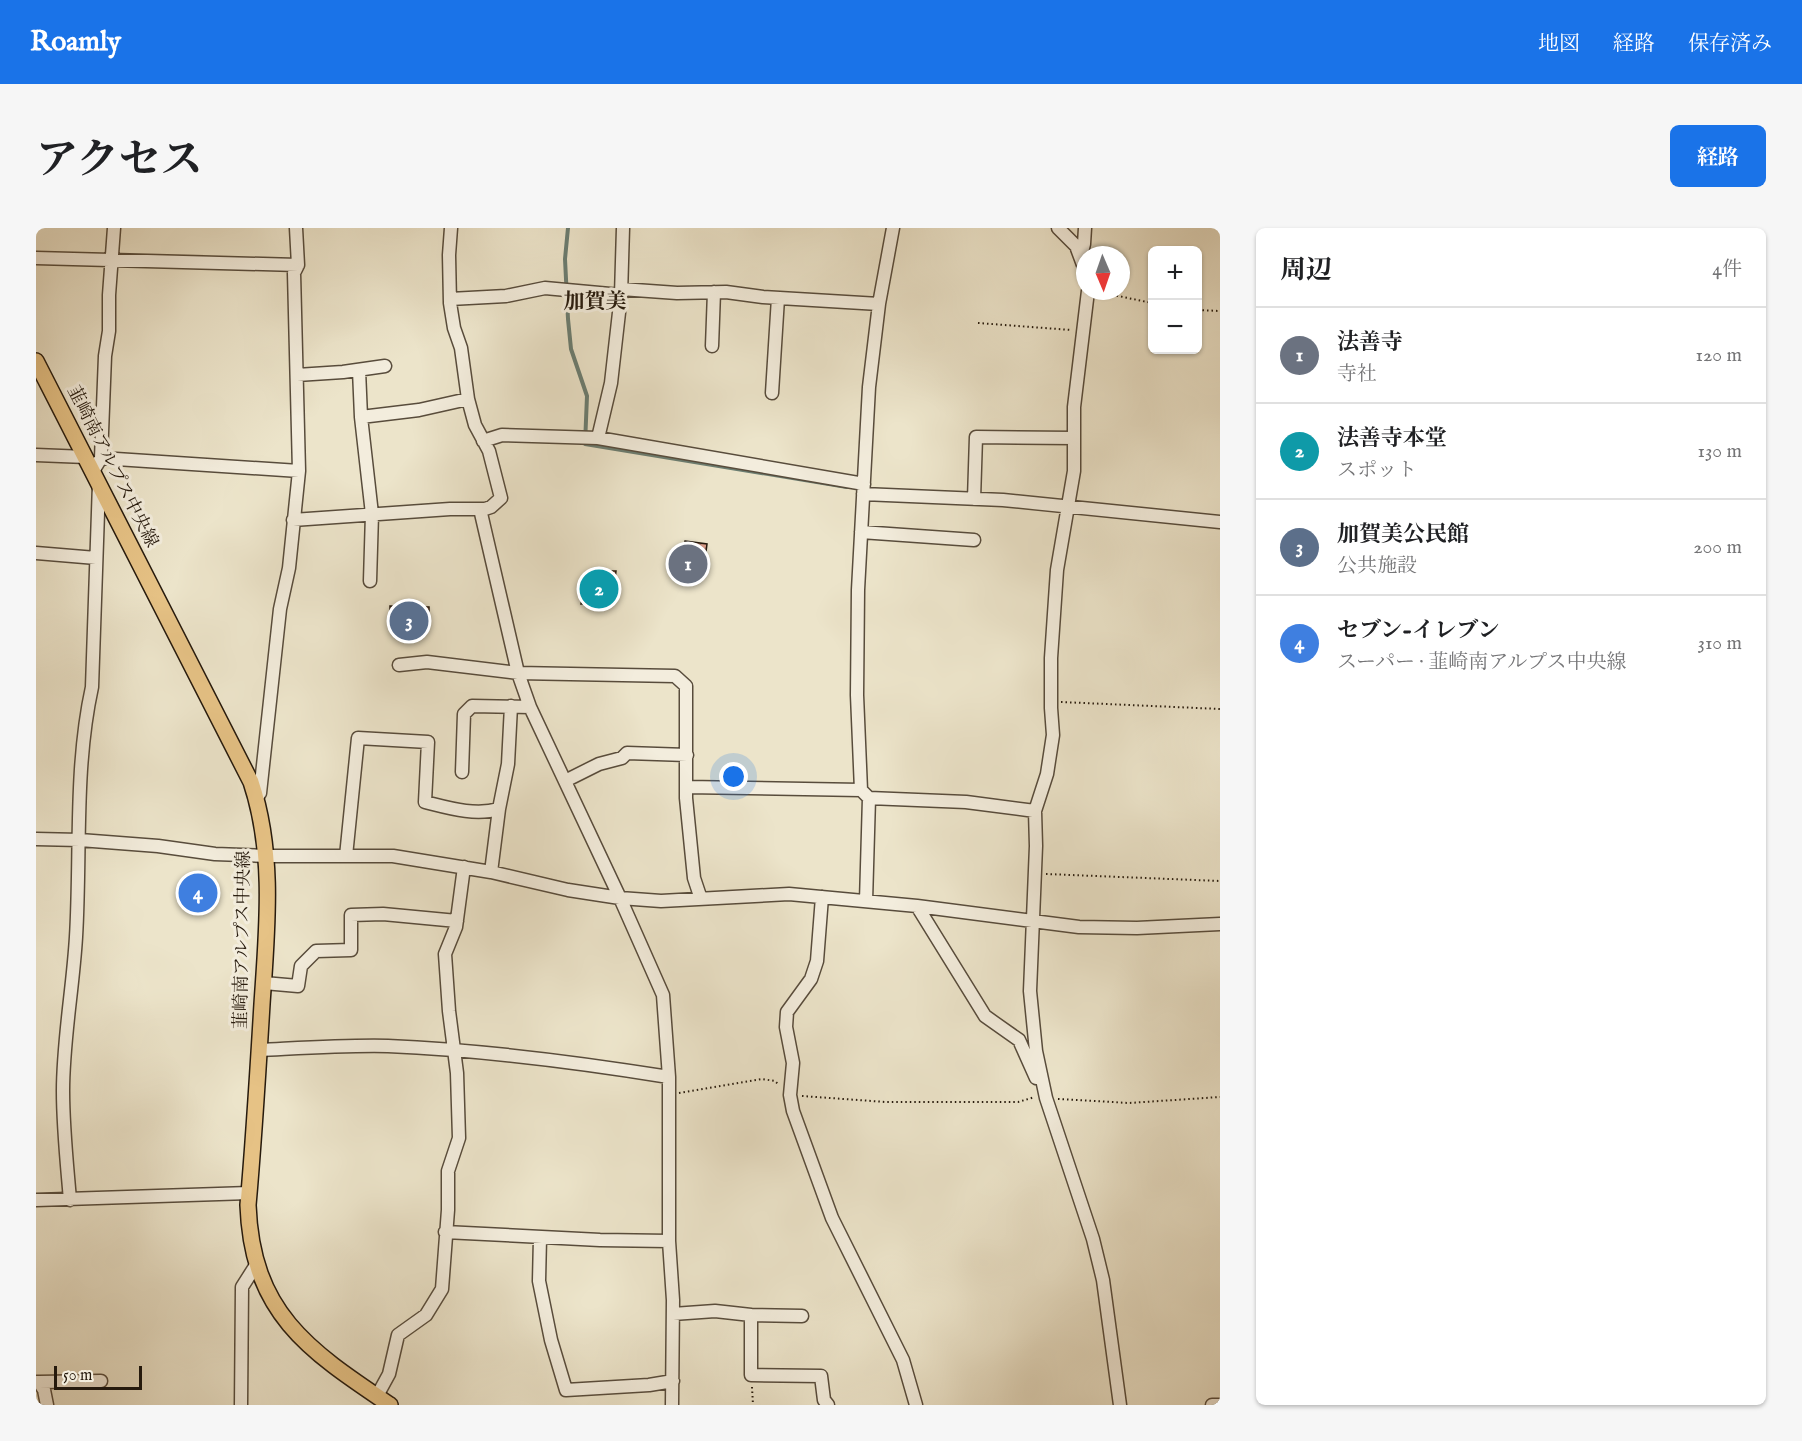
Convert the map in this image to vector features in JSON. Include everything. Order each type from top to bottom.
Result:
[{"type":"main road","name":"韮崎南アルプス中央線","points":[[36,361],[95,467],[250,782],[263,826],[267,856],[264,983],[249,1193],[249,1232],[256,1265],[278,1309],[306,1344],[321,1358],[390,1405]]},
{"type":"street","points":[[70,1200],[63,1089],[76,938],[81,778],[92,687],[96,558],[95,467],[114,228]]},
{"type":"street","points":[[256,799],[260,793],[279,621],[289,568],[299,471],[294,273],[298,265],[296,228]]},
{"type":"street","points":[[293,520],[480,509],[491,507],[501,498],[489,451],[475,425],[454,328],[450,299],[451,228]]},
{"type":"street","points":[[590,438],[611,383],[621,292],[624,228]]},
{"type":"street","points":[[866,901],[865,794],[857,695],[858,591],[869,387],[879,304],[894,228]]},
{"type":"street","points":[[1058,228],[1076,246]]},
{"type":"street","points":[[1084,246],[1085,228]]},
{"type":"street","points":[[36,258],[298,265]]},
{"type":"street","points":[[450,299],[506,296],[545,288],[621,292],[714,292],[879,304]]},
{"type":"street","points":[[712,346],[714,292]]},
{"type":"street","points":[[772,393],[778,298]]},
{"type":"street","points":[[1087,300],[1074,407],[1074,471],[1057,570],[1051,701],[1052,744],[1047,774],[1035,811],[1034,922],[1030,991],[1036,1051],[1046,1098],[1093,1239],[1103,1280],[1120,1405]]},
{"type":"street","points":[[297,375],[385,366]]},
{"type":"street","points":[[359,370],[361,417],[372,514],[370,581]]},
{"type":"street","points":[[361,417],[419,410],[468,399]]},
{"type":"street","points":[[483,441],[502,435],[590,438],[864,489],[1220,522]]},
{"type":"street","points":[[974,499],[976,437],[1074,438]]},
{"type":"street","points":[[36,455],[95,467],[299,471]]},
{"type":"street","points":[[480,509],[518,673],[530,707],[663,995],[669,1077],[669,1241],[673,1314],[672,1405]]},
{"type":"street","points":[[861,532],[974,540]]},
{"type":"street","points":[[36,553],[96,558]]},
{"type":"street","points":[[399,665],[427,662],[518,673],[675,676],[686,686],[687,787],[694,878],[701,899]]},
{"type":"street","points":[[462,772],[464,714],[472,706],[530,707]]},
{"type":"street","points":[[491,872],[499,809],[508,764],[511,706]]},
{"type":"street","points":[[346,856],[358,738],[428,742],[425,802],[458,810],[499,809]]},
{"type":"street","points":[[565,781],[599,764],[622,758],[627,753],[687,755]]},
{"type":"street","points":[[687,787],[865,794],[966,802],[1035,811]]},
{"type":"street","points":[[36,839],[158,846],[215,854],[393,856],[491,872],[568,890],[620,898],[661,901],[789,894],[917,906],[1079,927],[1137,928],[1220,924]]},
{"type":"street","points":[[377,1396],[389,1374],[398,1335],[426,1315],[442,1289],[448,1210],[448,1171],[459,1138],[457,1073],[448,1011],[445,954],[457,921],[464,867]]},
{"type":"street","points":[[822,897],[817,962],[811,978],[787,1012],[786,1027],[793,1063],[790,1095],[832,1218],[903,1360],[916,1405]]},
{"type":"street","points":[[917,906],[985,1016],[1019,1040],[1046,1098]]},
{"type":"street","points":[[264,983],[298,986],[301,966],[316,951],[351,950],[351,915],[383,914],[457,921]]},
{"type":"street","points":[[260,1050],[387,1046],[589,1064],[669,1077]]},
{"type":"street","points":[[36,1200],[249,1193]]},
{"type":"street","points":[[446,1232],[540,1238],[669,1241]]},
{"type":"street","points":[[540,1238],[539,1281],[551,1340],[567,1390],[649,1385],[673,1381]]},
{"type":"street","points":[[241,1405],[242,1287],[256,1265]]},
{"type":"street","points":[[673,1314],[715,1311],[751,1316],[802,1316]]},
{"type":"street","points":[[751,1316],[751,1375],[821,1376],[824,1400],[828,1405]]},
{"type":"street","points":[[37,1382],[101,1381]]},
{"type":"street","points":[[37,1382],[44,1390],[47,1405]]},
{"type":"street","points":[[1212,1405],[1220,1405]]},
{"type":"path","points":[[1130,298],[1148,302]]},
{"type":"path","points":[[1202,310],[1220,311]]},
{"type":"path","points":[[978,323],[1083,331]]},
{"type":"path","points":[[1051,701],[1220,709]]},
{"type":"path","points":[[1035,873],[1220,881]]},
{"type":"path","points":[[669,1095],[762,1079],[775,1081],[790,1095],[886,1101],[1018,1102],[1033,1096],[1129,1103],[1220,1097]]},
{"type":"path","points":[[751,1375],[753,1405]]},
{"type":"building","points":[[685,541],[707,544],[703,575],[681,572]]},
{"type":"building","points":[[601,571],[616,571],[612,603],[581,604],[587,575]]},
{"type":"building","points":[[390,606],[429,607],[429,629],[390,628]]},
{"type":"waterway","points":[[568,228],[565,259],[568,319],[571,349],[587,396],[585,444],[847,487]]},
{"type":"place","name":"法善寺","points":[[688,564]]},
{"type":"place","name":"法善寺本堂","points":[[599,589]]},
{"type":"place","name":"加賀美公民館","points":[[409,621]]},
{"type":"place","name":"セブン-イレブン","points":[[198,893]]},
{"type":"district","name":"加賀美","points":[[595,302]]}]
